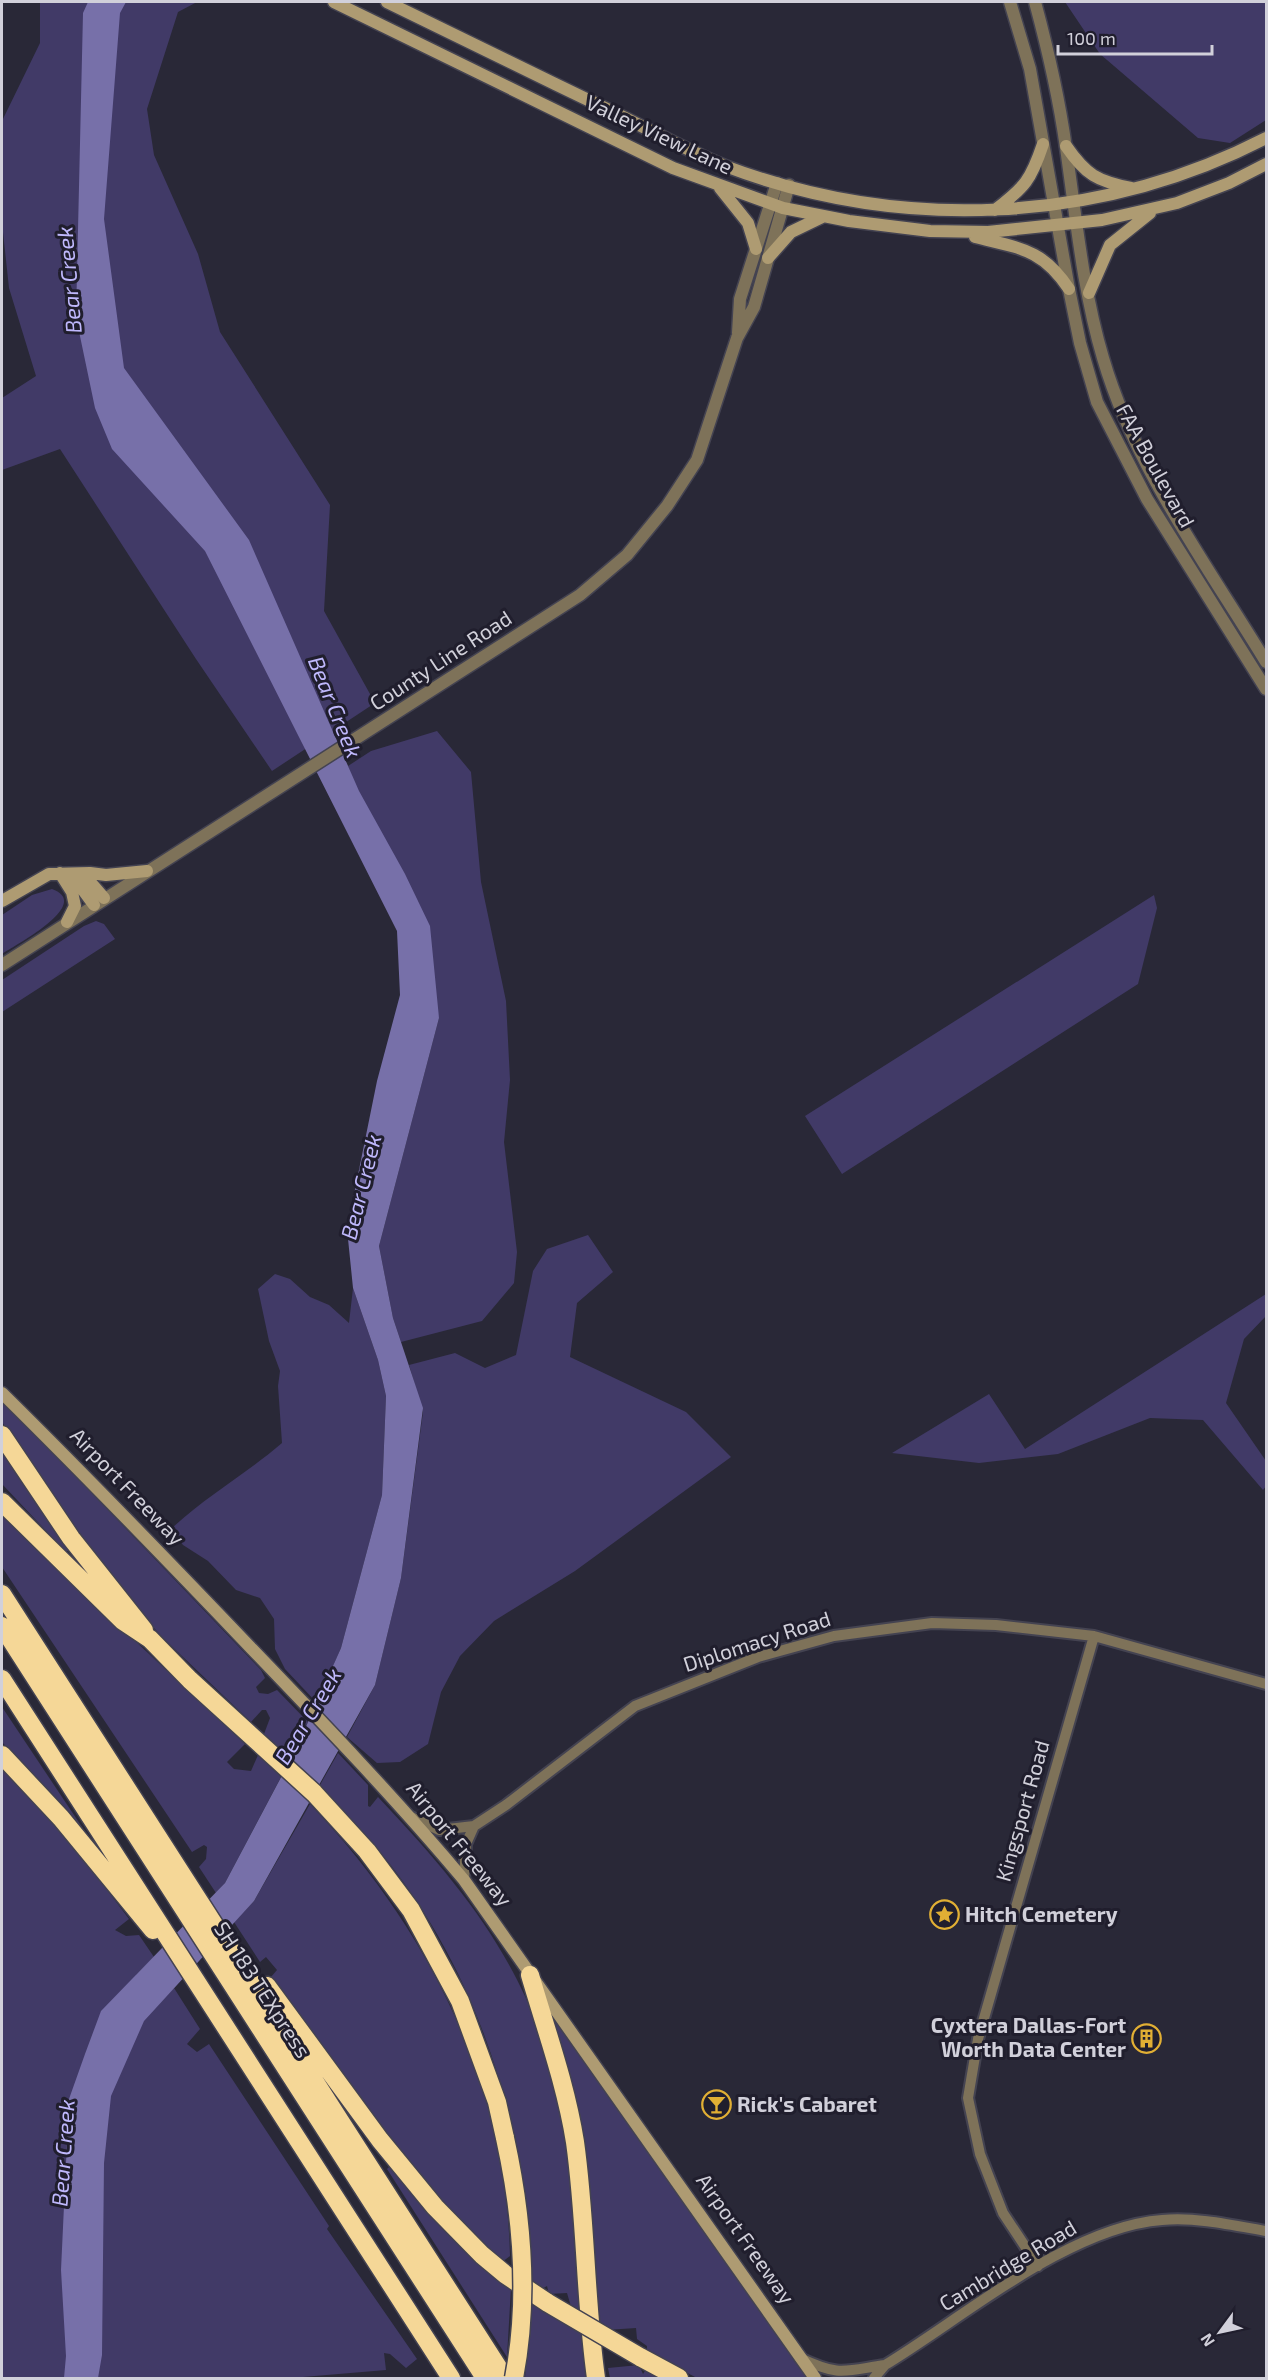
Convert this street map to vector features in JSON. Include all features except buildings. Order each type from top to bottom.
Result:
[{"type":"highway","points":[[2,1435],[71,1538],[134,1614],[150,1639]]},
{"type":"highway","points":[[2,1502],[123,1621],[150,1639],[314,1793],[367,1851],[411,1910],[429,1940],[467,2018],[497,2102],[513,2172],[521,2257],[521,2300],[514,2379]]},
{"type":"highway","points":[[2,1594],[143,1815],[166,1893],[180,1956],[241,1996],[380,2140],[435,2207],[482,2255],[506,2275],[548,2303],[680,2379]]},
{"type":"highway","name":"SH 183 TEXpress","points":[[2,1626],[166,1893]]},
{"type":"highway","name":"SH 183 TEXpress","points":[[2,1646],[166,1893],[241,1996],[485,2379]]},
{"type":"highway","points":[[2,1679],[166,1893],[241,1996],[505,2379]]},
{"type":"highway","points":[[2,1755],[61,1818],[166,1893]]},
{"type":"highway","points":[[530,1975],[559,2069],[575,2142],[587,2306],[596,2379]]},
{"type":"highway","points":[[241,1996],[451,2379]]},
{"type":"highway","name":"SH 183 TEXpress","points":[[241,1996],[471,2379]]},
{"type":"main road","name":"Valley View Lane","points":[[334,2],[673,168],[777,206],[822,217],[874,225],[956,232],[1019,231],[1152,211],[1206,193],[1266,164]]},
{"type":"main road","name":"Valley View Lane","points":[[387,2],[725,166],[839,198],[901,208],[995,210],[1073,202],[1136,189],[1209,165],[1266,138]]},
{"type":"main road","points":[[497,81],[505,60]]},
{"type":"main road","points":[[995,210],[1023,190],[1034,171],[1043,144]]},
{"type":"main road","points":[[1066,146],[1080,167],[1096,179],[1136,189]]},
{"type":"main road","points":[[718,185],[748,223],[756,249]]},
{"type":"main road","points":[[1089,293],[1110,245],[1152,211]]},
{"type":"main road","points":[[768,258],[791,232],[822,217]]},
{"type":"main road","points":[[956,232],[1031,252],[1056,270],[1069,289]]},
{"type":"main road","points":[[2,901],[41,877],[60,873],[106,875],[147,871]]},
{"type":"main road","points":[[60,873],[85,876],[99,902]]},
{"type":"main road","points":[[60,873],[72,892],[75,906],[67,922]]},
{"type":"main road","name":"Airport Freeway","points":[[2,1393],[114,1505],[274,1672],[411,1817],[464,1880],[815,2379]]},
{"type":"street","name":"FAA Boulevard","points":[[1010,2],[1030,69],[1069,289],[1080,343],[1097,402],[1147,500],[1266,689]]},
{"type":"street","name":"FAA Boulevard","points":[[1035,2],[1052,67],[1066,146],[1075,223],[1103,358],[1126,418],[1162,491],[1266,662]]},
{"type":"street","name":"County Line Road","points":[[2,965],[580,595],[627,555],[667,506],[697,460],[738,338],[754,306],[768,258],[783,184]]},
{"type":"street","name":"County Line Road","points":[[738,338],[740,299],[756,249],[777,206]]},
{"type":"street","points":[[1211,601],[1224,593]]},
{"type":"street","name":"Diplomacy Road","points":[[411,1817],[439,1830],[474,1826],[507,1804],[635,1707],[758,1657],[834,1635],[932,1623],[996,1625],[1094,1636],[1266,1684]]},
{"type":"street","name":"Kingsport Road","points":[[1038,2266],[1003,2213],[981,2154],[968,2098],[978,2039],[1094,1636]]},
{"type":"street","points":[[464,1880],[466,1844],[474,1826]]},
{"type":"street","name":"Cambridge Road","points":[[874,2379],[885,2365],[1038,2266],[1075,2245],[1142,2222],[1205,2220],[1266,2231]]},
{"type":"street","name":"Cambridge Road","points":[[800,2358],[837,2373],[854,2372],[885,2365]]},
{"type":"shaded area","points":[[40,2],[197,2],[178,12],[147,109],[154,155],[198,254],[220,332],[330,505],[324,611],[375,703],[272,771],[196,659],[60,449],[2,470],[2,398],[36,376],[9,288],[2,223],[2,121],[40,43]]},
{"type":"shaded area","points":[[1065,2],[1266,2],[1266,120],[1230,143],[1198,138],[1100,54]]},
{"type":"shaded area","points":[[437,731],[471,772],[481,882],[506,1001],[510,1080],[504,1142],[517,1252],[514,1283],[482,1321],[401,1342],[393,1318],[379,1246],[439,1018],[348,766],[371,751]]},
{"type":"shaded area","points":[[52,889],[62,896],[64,904],[58,914],[34,934],[2,954],[2,915],[32,895]]},
{"type":"shaded area","points":[[1154,895],[1157,908],[1138,984],[842,1174],[805,1116]]},
{"type":"shaded area","points":[[96,921],[104,924],[115,939],[2,1012],[2,980],[84,926]]},
{"type":"shaded area","points":[[588,1235],[613,1272],[577,1303],[570,1357],[686,1412],[731,1457],[575,1571],[494,1621],[460,1656],[441,1692],[428,1744],[400,1762],[377,1763],[347,1737],[375,1685],[401,1578],[423,1412],[409,1365],[455,1353],[485,1368],[516,1355],[533,1271],[547,1249]]},
{"type":"shaded area","points":[[275,1274],[290,1279],[310,1297],[329,1305],[349,1323],[353,1288],[378,1360],[386,1396],[382,1495],[341,1648],[317,1703],[285,1669],[275,1649],[274,1619],[260,1598],[236,1590],[208,1561],[183,1545],[171,1529],[282,1443],[278,1386],[280,1371],[269,1341],[258,1289]]},
{"type":"shaded area","points":[[1266,1294],[1266,1316],[1244,1339],[1226,1403],[1266,1461],[1266,1486],[1263,1490],[1203,1420],[1150,1418],[1058,1454],[979,1463],[892,1453],[989,1394],[1025,1449]]},
{"type":"shaded area","points":[[2,1399],[261,1670],[265,1678],[256,1687],[259,1693],[268,1694],[277,1690],[308,1722],[291,1759],[264,1734],[270,1718],[266,1710],[262,1710],[251,1722],[162,1637],[110,1578],[2,1422]]},
{"type":"shaded area","points":[[2,1446],[70,1551],[65,1551],[2,1484]]},
{"type":"shaded area","points":[[2,1516],[245,1744],[227,1762],[234,1769],[251,1771],[258,1755],[281,1777],[225,1883],[216,1893],[199,1867],[206,1859],[207,1847],[204,1845],[192,1852],[2,1567]]},
{"type":"shaded area","points":[[2,1707],[96,1848],[2,1742]]},
{"type":"shaded area","points":[[338,1753],[368,1785],[368,1806],[370,1807],[378,1797],[471,1905],[495,1941],[535,2019],[551,2063],[567,2121],[584,2317],[572,2310],[567,2293],[549,2294],[547,2286],[542,2289],[531,2281],[527,2222],[519,2164],[507,2107],[490,2050],[468,1996],[442,1943],[411,1893],[375,1846],[320,1785]]},
{"type":"shaded area","points":[[2,1761],[68,1838],[129,1919],[115,1930],[126,1936],[139,1935],[154,1957],[136,1975],[152,2011],[174,1988],[200,2029],[187,2044],[197,2052],[209,2044],[329,2226],[327,2229],[417,2359],[406,2368],[390,2354],[384,2353],[386,2370],[291,2378],[2,2378]]},
{"type":"shaded area","points":[[310,1804],[352,1851],[390,1902],[423,1955],[452,2011],[476,2069],[494,2130],[505,2192],[510,2256],[502,2262],[437,2202],[279,1991],[271,1977],[277,1970],[266,1957],[260,1962],[234,1922],[254,1901]]},
{"type":"shaded area","points":[[552,2015],[808,2378],[697,2378],[647,2352],[647,2346],[637,2339],[636,2328],[606,2330],[597,2325],[549,2016]]},
{"type":"shaded area","points":[[390,2166],[446,2231],[511,2288],[507,2357],[387,2169]]},
{"type":"shaded area","points":[[531,2301],[585,2333],[589,2378],[525,2378]]},
{"type":"shaded area","points":[[639,2365],[643,2374],[647,2368],[665,2378],[610,2378],[608,2368]]},
{"type":"water","name":"Bear Creek","points":[[88,2],[126,2],[120,13],[104,219],[124,368],[249,540],[359,791],[405,874],[430,926],[439,1018],[379,1246],[393,1318],[423,1408],[401,1578],[375,1685],[254,1901],[144,2021],[111,2096],[104,2163],[102,2355],[98,2378],[64,2378],[66,2356],[61,2270],[69,2099],[85,2054],[101,2011],[225,1883],[296,1749],[341,1648],[382,1495],[386,1396],[378,1360],[353,1288],[347,1229],[377,1081],[400,995],[397,931],[205,551],[112,449],[95,408],[76,317],[83,13]]},
{"type":"place","name":"Hitch Cemetery","points":[[944,1915]]},
{"type":"place","name":"Cyxtera Dallas-Fort Worth Data Center","points":[[1147,2038]]},
{"type":"place","name":"Rick's Cabaret","points":[[716,2105]]}]
